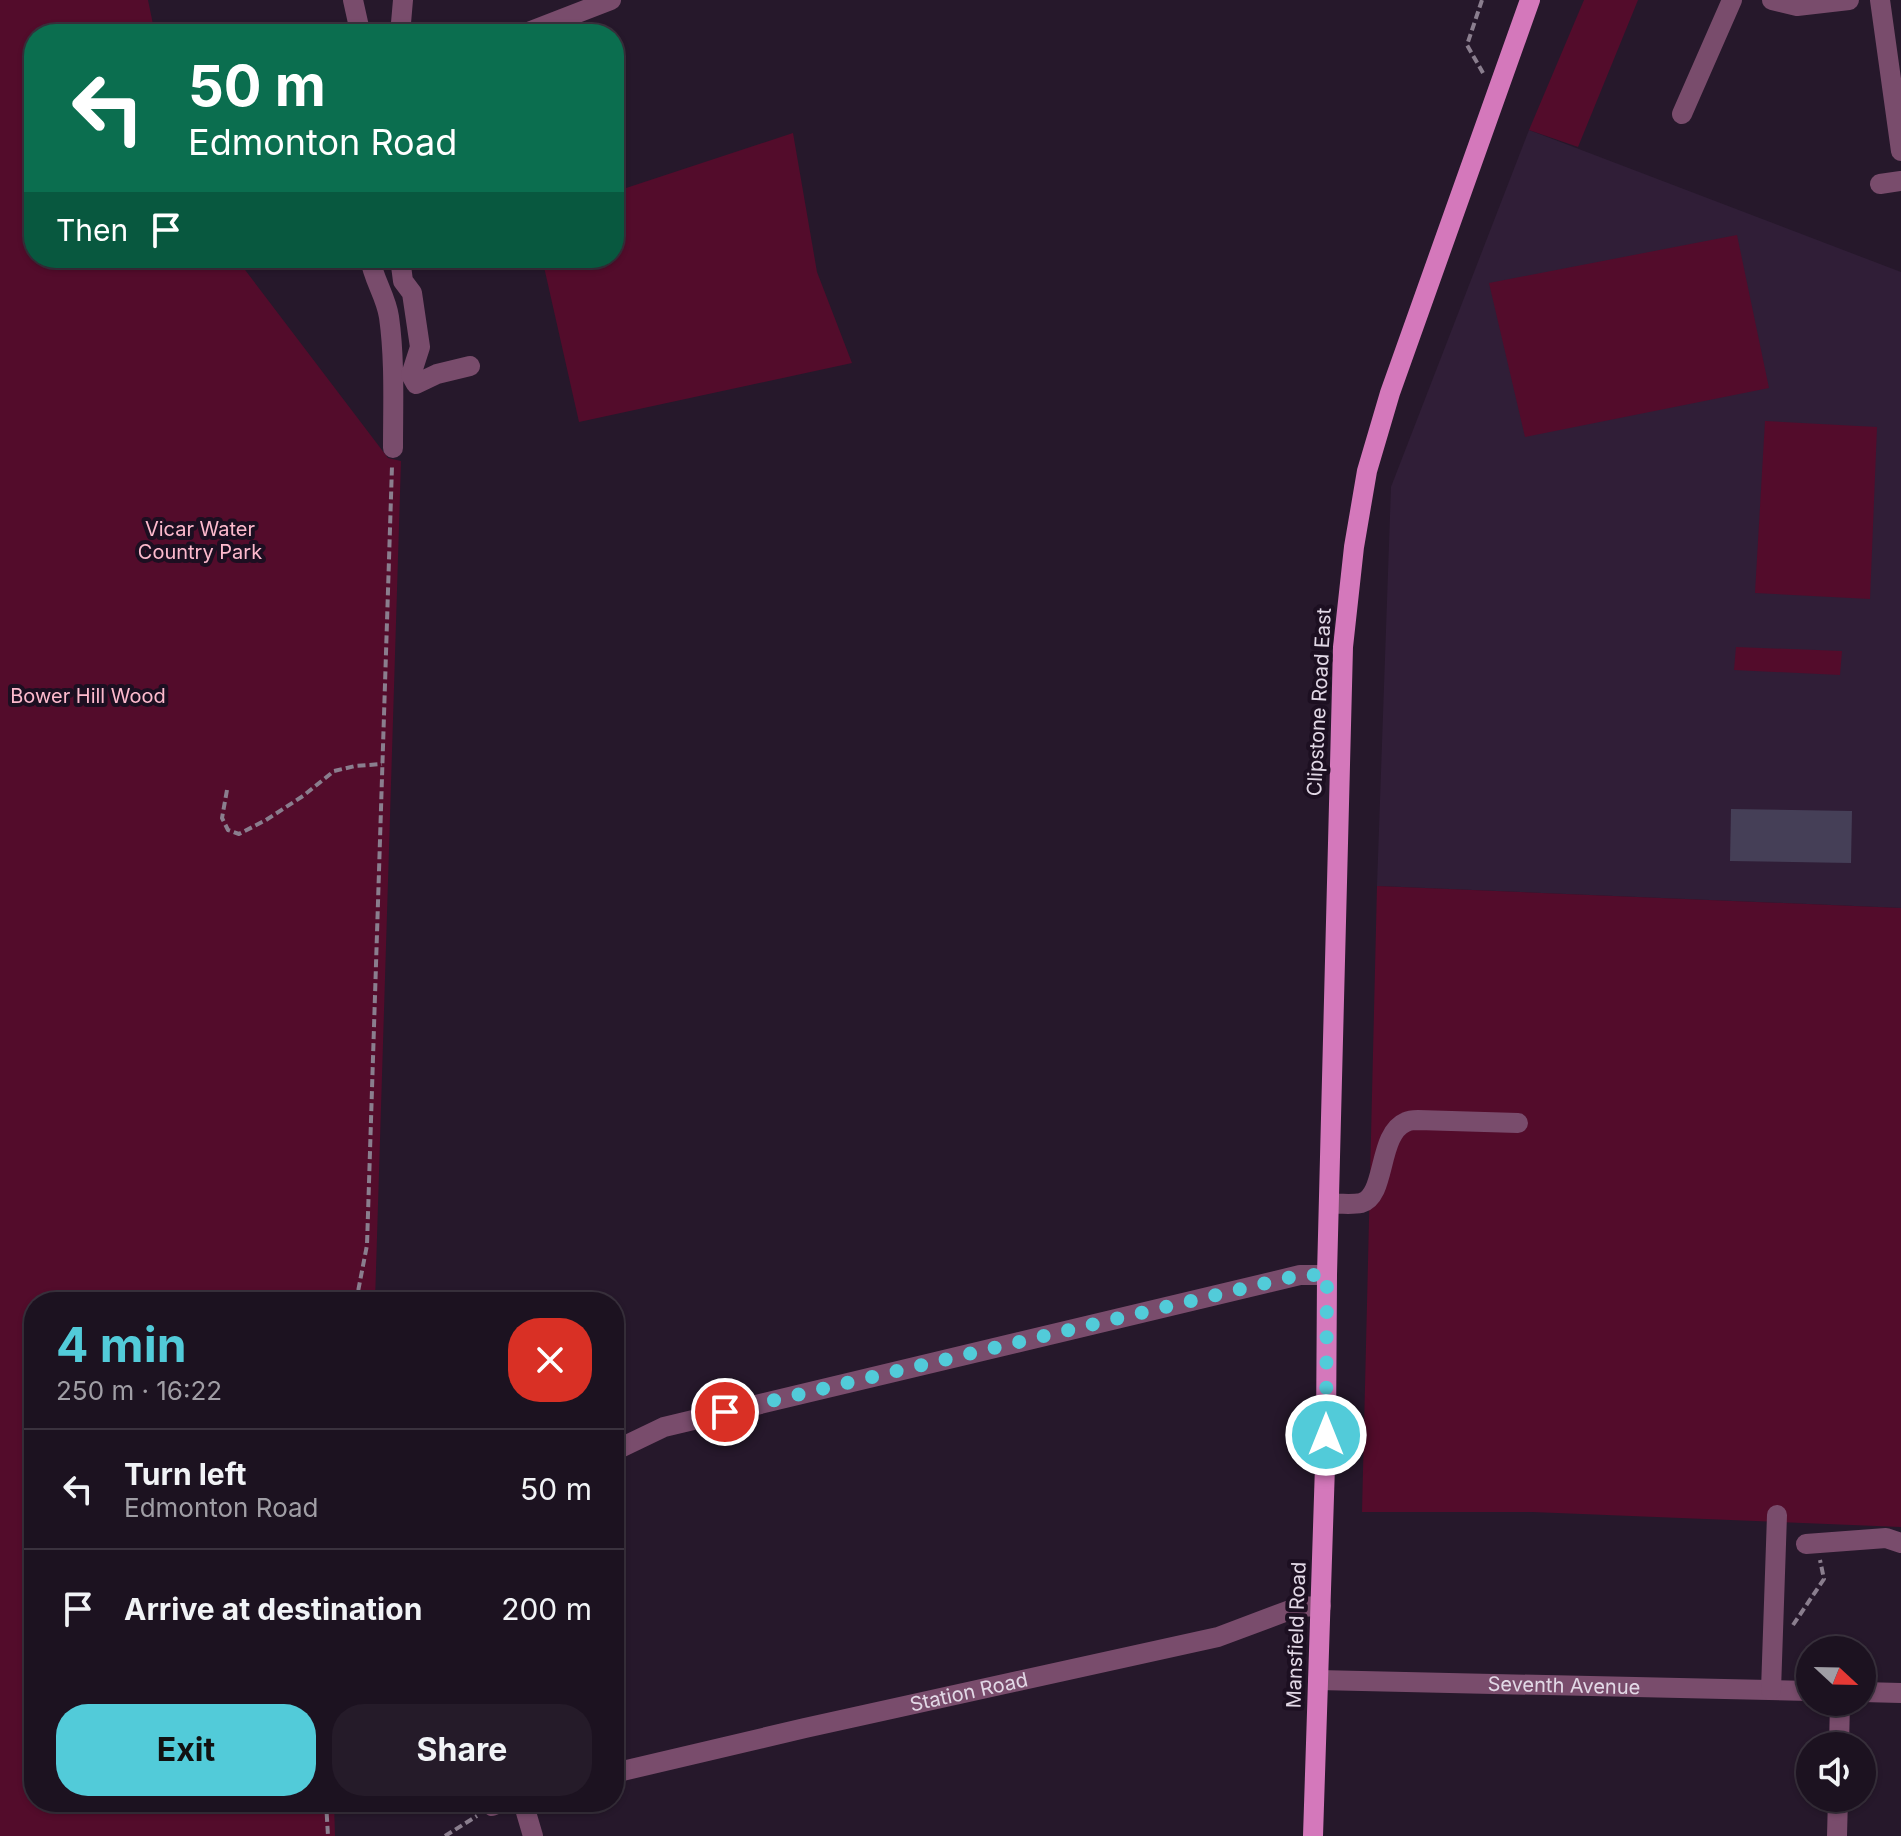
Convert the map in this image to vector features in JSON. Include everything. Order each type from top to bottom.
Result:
[{"type":"main road","name":"Clipstone Road East","points":[[1326,1435],[1327,1275],[1343,647],[1354,547],[1367,471],[1390,393],[1530,0]]},
{"type":"main road","name":"Mansfield Road","points":[[1313,1836],[1326,1435]]},
{"type":"street","points":[[353,0],[358,24]]},
{"type":"street","points":[[401,24],[403,0]]},
{"type":"street","points":[[549,24],[611,0]]},
{"type":"street","points":[[1682,114],[1732,0]]},
{"type":"street","points":[[1772,0],[1797,6],[1849,0]]},
{"type":"street","points":[[1880,0],[1901,151]]},
{"type":"street","points":[[1880,184],[1901,181]]},
{"type":"street","points":[[371,268],[389,313],[393,448]]},
{"type":"street","points":[[401,268],[403,281],[412,293],[420,347],[411,375],[416,384],[437,374],[470,366]]},
{"type":"street","points":[[1329,1204],[1364,1202],[1371,1196],[1387,1147],[1396,1130],[1405,1122],[1518,1123]]},
{"type":"street","points":[[624,1446],[664,1427],[1300,1275],[1327,1275]]},
{"type":"street","points":[[1771,1690],[1777,1515]]},
{"type":"street","points":[[1806,1544],[1886,1538],[1901,1543]]},
{"type":"street","name":"Station Road","points":[[624,1771],[1218,1637],[1298,1607],[1321,1606]]},
{"type":"street","name":"Seventh Avenue","points":[[1318,1680],[1796,1691]]},
{"type":"street","points":[[1876,1692],[1901,1693]]},
{"type":"street","points":[[526,1812],[533,1836]]},
{"type":"street","points":[[1837,1836],[1838,1812]]},
{"type":"path","points":[[1482,0],[1467,45],[1496,96]]},
{"type":"path","points":[[358,1292],[367,1245],[393,448]]},
{"type":"path","points":[[227,790],[222,818],[228,830],[239,834],[278,812],[334,771],[382,764]]},
{"type":"path","points":[[1773,1653],[1824,1579],[1820,1558],[1806,1544]]},
{"type":"path","points":[[327,1812],[328,1836]]},
{"type":"path","points":[[445,1836],[484,1812]]},
{"type":"shaded area","points":[[1529,130],[1901,272],[1901,908],[1377,886],[1391,487]]},
{"type":"green space","name":"Vicar Water Country Park","points":[[0,0],[148,0],[153,24],[24,24],[24,268],[244,268],[388,458],[401,461],[375,1292],[24,1292],[24,1812],[334,1812],[335,1836],[0,1836]]},
{"type":"green space","points":[[1584,0],[1638,0],[1578,147],[1529,130]]},
{"type":"green space","points":[[793,133],[817,272],[852,363],[579,422],[544,268],[624,268],[624,189]]},
{"type":"green space","points":[[1737,235],[1769,388],[1525,437],[1489,283]]},
{"type":"green space","points":[[1765,421],[1877,427],[1870,599],[1755,593]]},
{"type":"green space","points":[[1736,647],[1842,651],[1840,675],[1734,670]]},
{"type":"green space","points":[[1377,886],[1901,908],[1901,1527],[1532,1512],[1362,1512]]},
{"type":"building","points":[[1731,809],[1852,811],[1851,863],[1730,861]]},
{"type":"route","points":[[725,1412],[1300,1275],[1327,1275],[1326,1435]]},
{"type":"park label","name":"Bower Hill Wood","points":[[88,696]]}]
